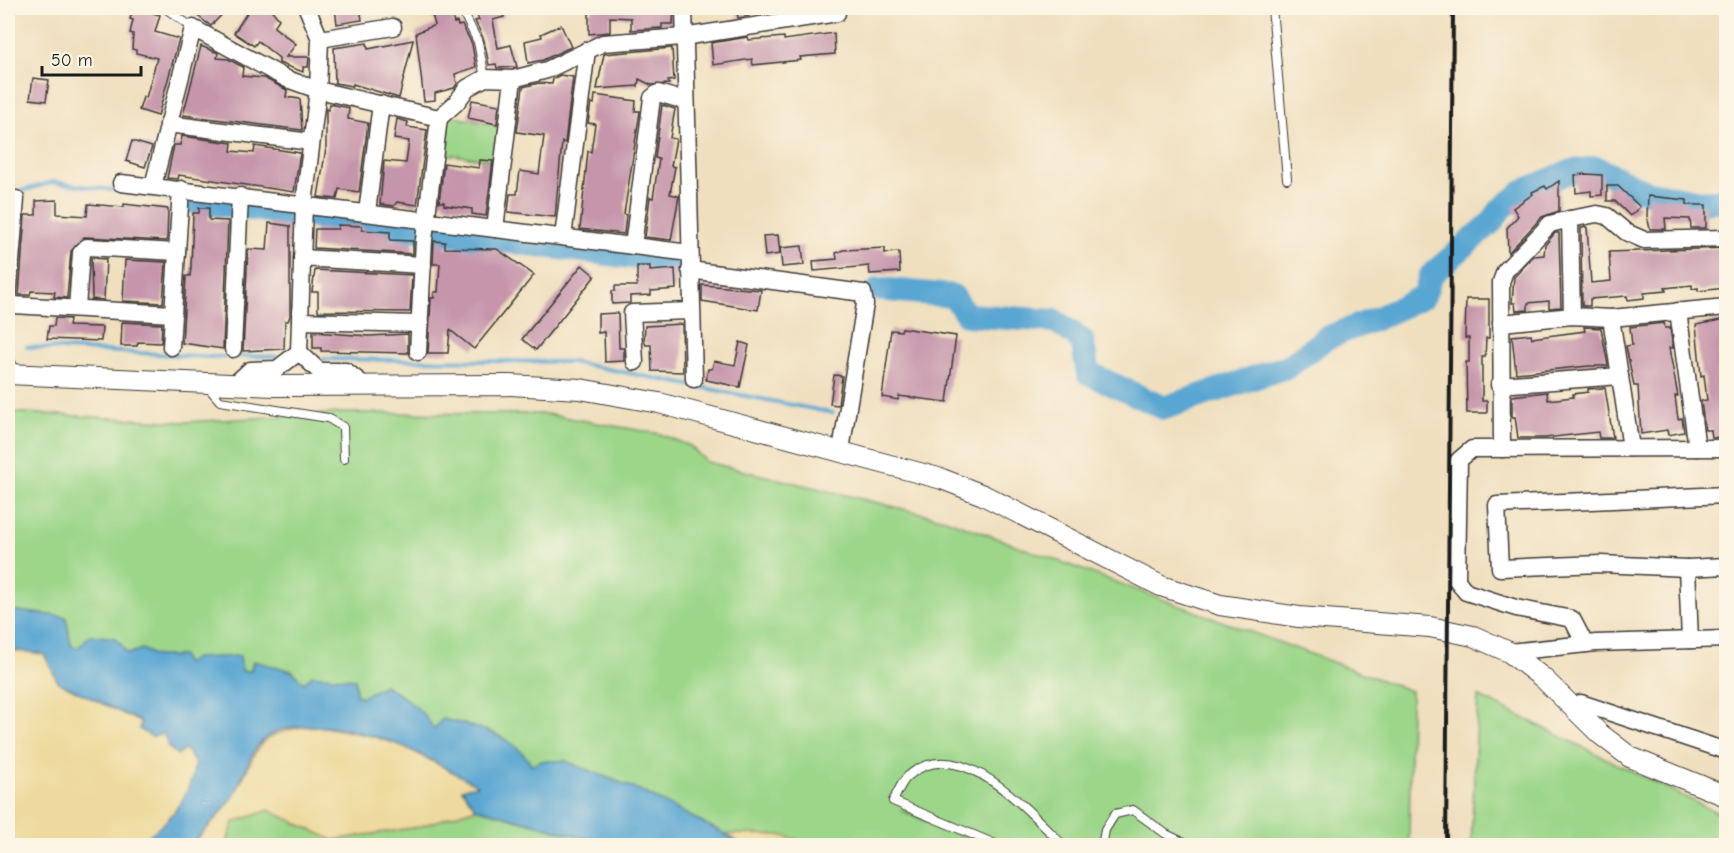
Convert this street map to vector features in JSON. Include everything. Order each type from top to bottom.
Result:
[{"type":"street","points":[[235,384],[250,370],[277,369],[298,352],[304,204],[318,90],[320,39],[307,8]]},
{"type":"street","points":[[684,8],[694,379]]},
{"type":"street","points":[[418,352],[427,220],[439,118],[456,103],[467,88],[485,78],[513,79],[547,70],[587,50],[621,40],[683,37],[837,10]]},
{"type":"street","points":[[320,39],[393,27]]},
{"type":"street","points":[[153,186],[193,28],[287,79],[318,90],[439,118]]},
{"type":"street","points":[[563,237],[587,50]]},
{"type":"street","points":[[495,229],[513,79]]},
{"type":"street","points":[[633,246],[652,98],[658,93],[685,101]]},
{"type":"street","points":[[367,212],[381,104]]},
{"type":"street","points":[[168,124],[310,142]]},
{"type":"street","points":[[121,183],[690,253]]},
{"type":"street","points":[[171,346],[181,189]]},
{"type":"street","points":[[233,349],[240,196]]},
{"type":"street","points":[[16,199],[8,298],[13,305],[173,314]]},
{"type":"street","points":[[1502,449],[1501,282],[1505,271],[1550,224],[1597,214],[1607,216],[1626,232],[1644,240],[1726,238]]},
{"type":"street","points":[[1570,219],[1572,316]]},
{"type":"street","points":[[77,308],[81,253],[87,247],[177,252]]},
{"type":"street","points":[[302,258],[423,265]]},
{"type":"street","points":[[690,270],[863,293],[865,304],[841,450]]},
{"type":"street","points":[[1501,323],[1572,316],[1611,318],[1726,307]]},
{"type":"street","points":[[635,362],[632,313],[691,311]]},
{"type":"street","points":[[1678,311],[1697,448]]},
{"type":"street","points":[[1611,318],[1631,448]]},
{"type":"street","points":[[300,321],[420,324]]},
{"type":"street","points":[[298,352],[319,371],[346,371],[365,386]]},
{"type":"street","points":[[11,370],[235,384],[510,385],[580,388],[659,403],[841,450],[942,479],[977,492],[1161,586],[1220,605],[1299,617],[1430,627],[1473,636],[1509,652],[1543,678],[1600,734],[1630,757],[1726,796]]},
{"type":"street","points":[[1500,385],[1620,376]]},
{"type":"street","points":[[1585,644],[1572,619],[1516,608],[1466,592],[1457,580],[1458,460],[1472,449],[1726,448]]},
{"type":"street","points":[[1726,495],[1497,505],[1500,568],[1601,564],[1687,568],[1726,566]]},
{"type":"street","points":[[1687,568],[1690,640]]},
{"type":"street","points":[[1509,652],[1585,644],[1726,639]]},
{"type":"street","points":[[1571,706],[1581,704],[1726,751]]},
{"type":"lane","points":[[165,8],[193,28]]},
{"type":"lane","points":[[461,8],[478,42],[485,78]]},
{"type":"lane","points":[[1272,8],[1287,179]]},
{"type":"lane","points":[[205,383],[220,401],[328,418],[344,427],[344,459]]},
{"type":"lane","points":[[1000,846],[893,801],[906,778],[925,766],[946,761],[981,774],[1017,801],[1064,846]]},
{"type":"lane","points":[[1102,846],[1105,830],[1115,814],[1133,810],[1166,834],[1191,846]]},
{"type":"green space","points":[[451,116],[503,127],[499,161],[438,153],[443,120]]},
{"type":"green space","points":[[8,412],[184,422],[343,413],[546,414],[660,434],[690,446],[707,462],[945,519],[1411,691],[1409,845],[995,845],[900,810],[983,845],[812,846],[779,835],[725,834],[639,790],[565,761],[540,761],[532,766],[515,746],[493,733],[442,719],[434,730],[406,699],[384,685],[363,697],[356,695],[355,679],[304,684],[292,671],[253,662],[251,671],[242,671],[240,657],[185,664],[181,656],[155,656],[142,650],[128,655],[78,648],[71,645],[66,617],[8,610]]},
{"type":"green space","points":[[1478,696],[1726,817],[1726,845],[1471,845]]},
{"type":"green space","points":[[476,808],[604,845],[226,846],[234,822],[269,810],[333,840],[418,827]]},
{"type":"sand","points":[[8,650],[44,654],[58,682],[164,734],[185,748],[195,763],[192,785],[177,810],[160,829],[136,845],[8,846]]},
{"type":"sand","points":[[314,725],[371,736],[403,746],[478,785],[462,789],[476,808],[418,827],[333,840],[269,810],[234,822],[226,845],[191,846],[229,803],[254,755],[267,739],[278,733]]},
{"type":"sand","points":[[725,834],[780,835],[812,845],[742,845]]},
{"type":"water","points":[[8,610],[66,617],[71,645],[78,648],[90,635],[116,638],[128,654],[142,649],[155,656],[182,656],[186,664],[195,658],[240,656],[242,671],[251,671],[253,661],[292,671],[304,683],[312,675],[355,679],[356,695],[362,697],[384,685],[418,709],[434,729],[442,719],[493,733],[514,746],[532,766],[540,761],[565,761],[639,790],[742,845],[604,845],[476,808],[462,789],[477,785],[404,747],[352,731],[312,726],[276,732],[263,740],[249,760],[233,797],[191,845],[136,845],[158,829],[175,810],[188,789],[195,763],[185,749],[178,755],[168,747],[164,734],[152,737],[139,729],[141,722],[58,682],[44,654],[8,650]]},
{"type":"building","points":[[133,8],[147,8],[146,11],[160,15],[155,32],[179,39],[158,116],[139,110],[143,97],[146,98],[157,58],[136,53],[136,50],[132,49],[133,34],[130,33],[133,20],[130,19]]},
{"type":"building","points":[[187,8],[228,8],[211,26]]},
{"type":"building","points":[[250,8],[270,8],[279,19],[274,27],[296,44],[286,57],[309,57],[308,67],[303,67],[303,72],[279,63],[279,58],[258,41],[254,46],[234,33]]},
{"type":"building","points":[[335,8],[360,8],[362,20],[337,24]]},
{"type":"building","points":[[430,8],[449,8],[454,23],[457,22],[458,26],[462,25],[472,44],[476,67],[455,74],[457,84],[454,88],[435,93],[435,100],[424,101],[416,33],[435,25]]},
{"type":"building","points":[[479,8],[502,8],[504,17],[493,20],[498,48],[511,45],[517,67],[497,68],[496,64],[489,65],[484,40],[475,21],[479,20],[477,15],[481,14]]},
{"type":"building","points":[[593,8],[674,8],[673,24],[662,24],[662,28],[631,30],[631,18],[610,17],[610,32],[589,34],[589,13]]},
{"type":"building","points":[[736,8],[747,8],[749,16],[738,18]]},
{"type":"building","points":[[561,25],[571,47],[543,60],[528,63],[525,41],[542,37],[541,34]]},
{"type":"building","points":[[834,33],[835,54],[753,65],[752,59],[713,65],[711,43],[748,37],[749,40],[784,37],[784,40]]},
{"type":"building","points":[[413,40],[399,98],[353,84],[353,86],[335,83],[334,48],[367,43],[368,49]]},
{"type":"building","points":[[201,46],[218,53],[217,58],[228,59],[243,67],[242,76],[264,78],[287,90],[286,97],[300,99],[302,130],[183,115]]},
{"type":"building","points":[[672,48],[674,80],[668,81],[669,84],[651,85],[639,79],[638,86],[597,89],[604,54]]},
{"type":"building","points":[[560,75],[573,77],[565,143],[562,142],[555,217],[508,212],[510,194],[517,194],[520,171],[539,174],[544,136],[517,132],[523,87],[539,83],[552,84],[553,79]]},
{"type":"building","points":[[33,78],[49,80],[46,101],[30,99]]},
{"type":"building","points":[[595,95],[636,101],[635,111],[640,111],[624,214],[626,215],[624,234],[580,229],[588,151],[591,152],[595,124],[588,123],[591,103],[594,104]]},
{"type":"building","points":[[472,100],[499,105],[497,124],[468,118]]},
{"type":"building","points":[[330,104],[349,108],[348,119],[368,123],[359,192],[339,189],[337,199],[318,197],[326,148],[326,109],[329,110]]},
{"type":"building","points":[[662,105],[675,109],[670,138],[676,139],[671,166],[675,167],[670,194],[679,196],[671,240],[645,237],[650,197],[653,198],[659,159],[655,158]]},
{"type":"building","points":[[397,119],[408,122],[407,127],[427,130],[417,205],[397,202],[394,206],[380,204],[384,161],[406,163],[409,141],[394,139]]},
{"type":"building","points":[[182,136],[232,143],[231,151],[254,153],[255,146],[300,153],[294,192],[179,175],[178,179],[167,178],[174,145],[180,145]]},
{"type":"building","points":[[132,141],[152,147],[145,167],[126,161]]},
{"type":"building","points":[[480,160],[493,161],[486,216],[472,214],[472,209],[444,205],[444,202],[439,202],[444,163],[479,168]]},
{"type":"building","points":[[1575,175],[1602,175],[1602,195],[1591,196],[1591,191],[1576,193]]},
{"type":"building","points":[[1559,181],[1559,211],[1542,217],[1508,253],[1507,228],[1518,216],[1513,208],[1533,194],[1532,192],[1545,186],[1547,189]]},
{"type":"building","points":[[1607,186],[1618,186],[1640,207],[1630,216],[1615,201],[1607,201]]},
{"type":"building","points":[[1648,196],[1687,200],[1687,205],[1706,205],[1706,228],[1691,228],[1690,219],[1665,218],[1666,229],[1650,229],[1647,216]]},
{"type":"building","points":[[57,200],[57,214],[87,216],[88,204],[124,207],[124,204],[168,209],[167,241],[84,237],[71,251],[67,298],[54,297],[55,292],[31,291],[30,295],[19,295],[25,215],[36,215],[36,201]]},
{"type":"building","points":[[199,208],[209,208],[209,220],[228,221],[223,349],[182,343],[186,276],[190,276],[191,268],[193,213],[199,213]]},
{"type":"building","points":[[269,223],[290,226],[290,316],[288,321],[285,321],[284,349],[243,351],[248,249],[267,250]]},
{"type":"building","points":[[338,225],[362,226],[362,230],[390,232],[390,240],[413,241],[413,254],[314,248],[315,229],[338,229]]},
{"type":"building","points":[[1587,227],[1591,283],[1611,281],[1609,252],[1726,248],[1726,288],[1698,291],[1698,288],[1692,289],[1692,285],[1665,288],[1666,291],[1644,293],[1644,298],[1628,300],[1627,296],[1590,299],[1590,306],[1582,306],[1581,228]]},
{"type":"building","points":[[1555,233],[1559,233],[1561,307],[1549,308],[1549,301],[1528,303],[1528,310],[1516,311],[1515,303],[1512,303],[1514,277],[1534,256],[1544,255],[1545,245]]},
{"type":"building","points":[[778,235],[780,254],[765,256],[763,236]]},
{"type":"building","points":[[434,241],[445,242],[445,248],[497,249],[534,275],[474,349],[450,330],[448,353],[428,353],[431,298],[434,298],[434,292],[438,292],[440,264],[433,264]]},
{"type":"building","points":[[802,246],[804,265],[782,267],[780,248]]},
{"type":"building","points":[[885,248],[885,253],[899,252],[900,272],[870,274],[869,266],[814,271],[813,261],[837,259],[836,253],[843,250]]},
{"type":"building","points":[[91,258],[106,259],[104,300],[92,299]]},
{"type":"building","points":[[125,260],[166,262],[163,303],[123,301]]},
{"type":"building","points":[[582,265],[595,276],[536,350],[522,339]]},
{"type":"building","points":[[637,266],[650,266],[650,271],[675,269],[676,289],[651,291],[651,295],[630,296],[630,303],[612,304],[612,291],[615,291],[615,286],[637,286]]},
{"type":"building","points":[[315,270],[412,275],[410,312],[318,311],[318,292],[312,292]]},
{"type":"building","points":[[702,285],[761,290],[758,310],[702,301]]},
{"type":"building","points":[[1466,299],[1489,299],[1489,338],[1486,338],[1485,357],[1482,357],[1482,401],[1487,401],[1487,413],[1467,413],[1466,362],[1469,362],[1469,338],[1465,338]]},
{"type":"building","points":[[618,313],[619,348],[624,348],[624,361],[605,362],[604,332],[598,333],[598,314]]},
{"type":"building","points":[[55,318],[70,319],[69,326],[102,327],[101,341],[47,339],[49,326],[54,326]]},
{"type":"building","points":[[1726,319],[1726,436],[1712,438],[1711,430],[1705,430],[1701,401],[1707,400],[1704,375],[1701,376],[1696,325]]},
{"type":"building","points":[[122,322],[162,324],[161,343],[138,342],[137,346],[121,346]]},
{"type":"building","points":[[1664,323],[1665,328],[1670,328],[1673,348],[1669,348],[1678,396],[1675,396],[1678,419],[1682,418],[1684,432],[1668,435],[1667,430],[1641,434],[1638,386],[1634,386],[1626,346],[1632,345],[1630,327]]},
{"type":"building","points":[[682,324],[683,372],[652,371],[651,345],[646,345],[644,341],[645,326]]},
{"type":"building","points":[[1584,327],[1601,328],[1608,366],[1516,373],[1512,336],[1531,334],[1532,338],[1585,331]]},
{"type":"building","points":[[902,328],[956,336],[947,402],[899,396],[898,400],[882,397],[891,330],[901,331]]},
{"type":"building","points":[[313,332],[369,336],[408,334],[408,353],[321,351],[321,348],[313,348]]},
{"type":"building","points":[[740,342],[749,345],[740,387],[706,380],[708,369],[712,369],[714,361],[735,365]]},
{"type":"building","points":[[834,375],[842,376],[838,405],[830,404]]},
{"type":"building","points":[[1605,388],[1613,438],[1599,438],[1598,432],[1545,438],[1518,438],[1515,417],[1512,417],[1512,396],[1547,392],[1548,400],[1573,397],[1573,394],[1588,392],[1588,389]]},
{"type":"waterway","points":[[879,289],[953,296],[967,315],[1055,321],[1082,340],[1088,373],[1164,408],[1289,366],[1326,338],[1376,319],[1424,296],[1431,275],[1491,223],[1501,209],[1524,191],[1568,172],[1597,168],[1647,192],[1701,202],[1726,200]]},
{"type":"waterway","points":[[8,195],[53,182],[172,198]]},
{"type":"waterway","points":[[188,201],[232,206]]},
{"type":"waterway","points":[[247,208],[289,214]]},
{"type":"waterway","points":[[315,217],[418,230]]},
{"type":"waterway","points":[[432,232],[679,263]]},
{"type":"waterway","points":[[27,347],[213,357],[276,356]]},
{"type":"waterway","points":[[323,359],[572,362],[833,413]]},
{"type":"railway","points":[[1446,846],[1453,8]]}]
